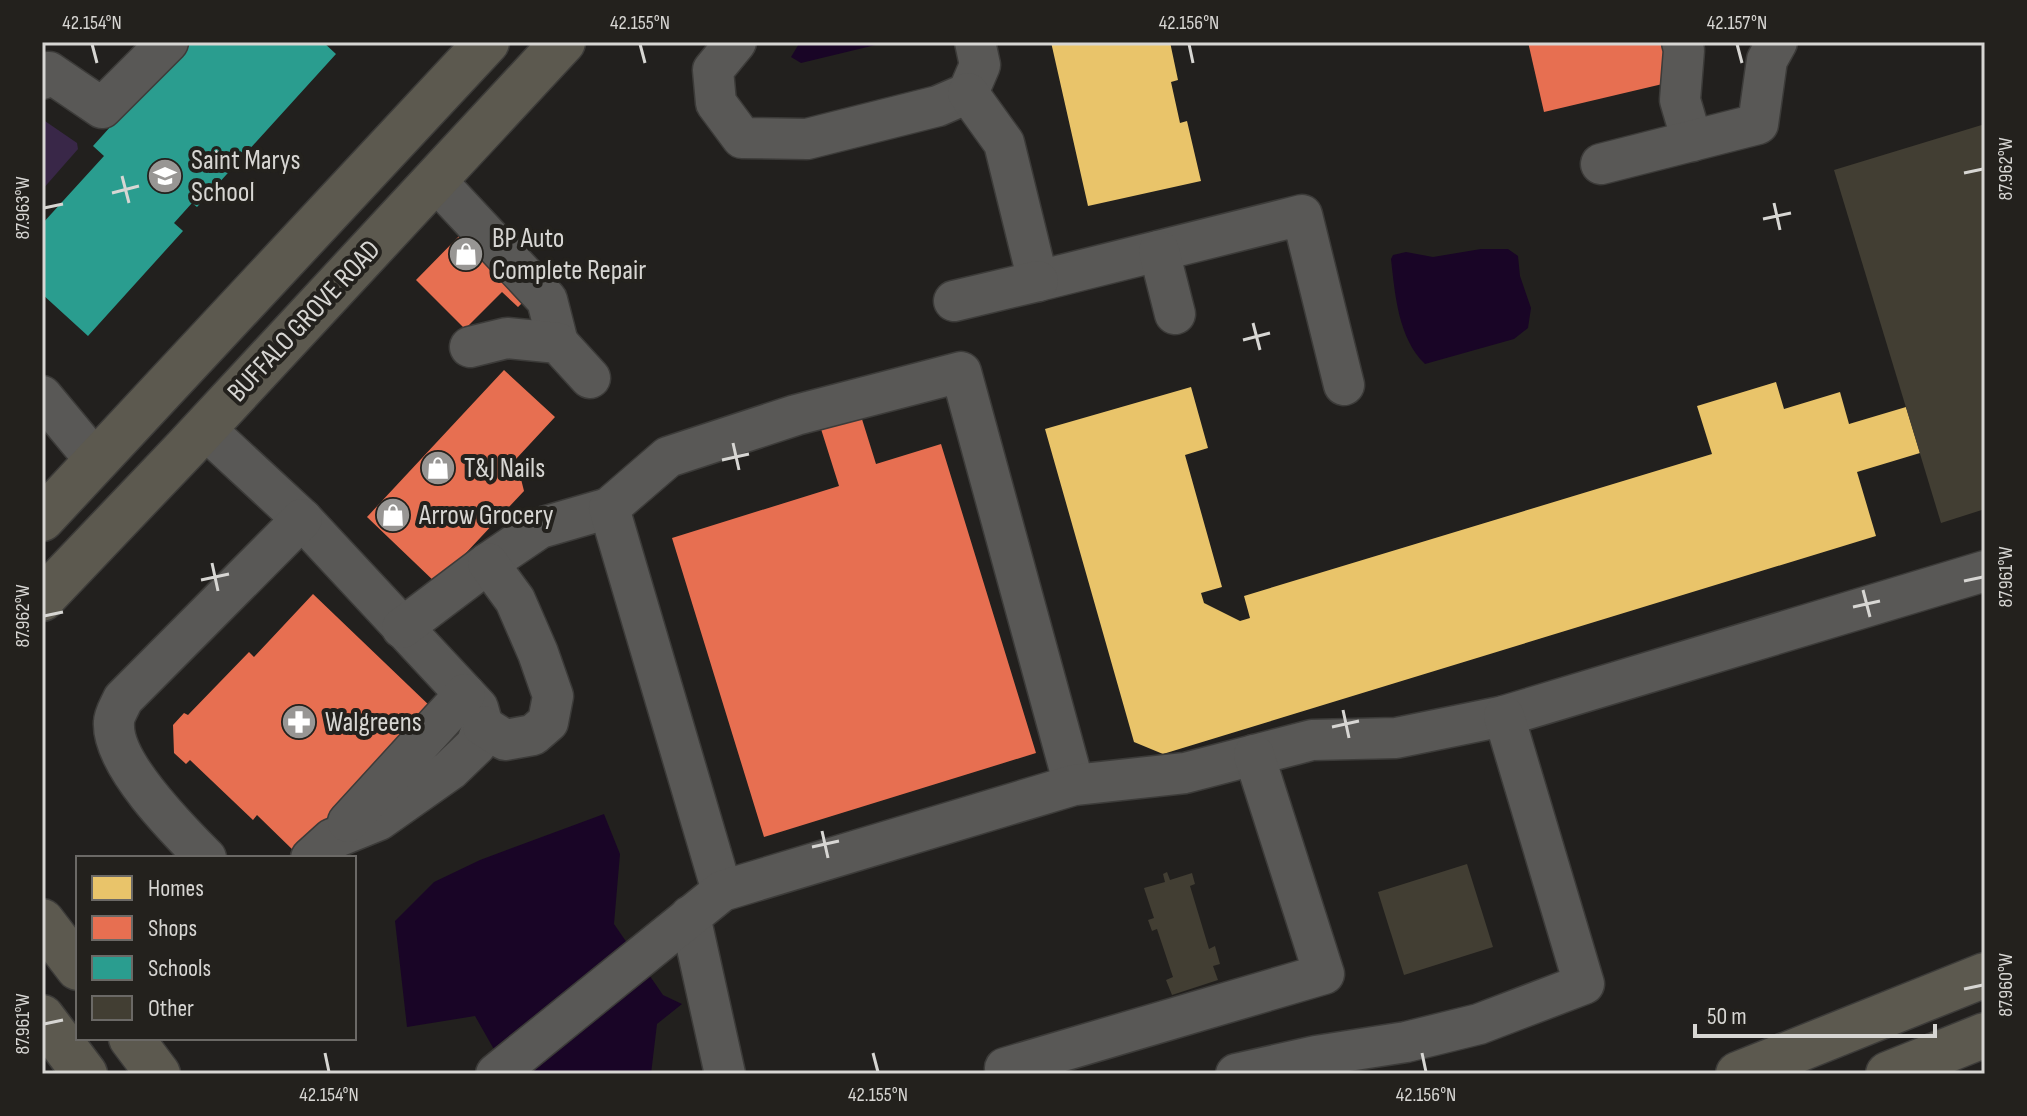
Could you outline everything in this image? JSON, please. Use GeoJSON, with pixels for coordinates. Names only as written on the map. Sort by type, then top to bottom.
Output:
{"type":"FeatureCollection","features":[{"type":"Feature","properties":{"kind":"main road","name":"BUFFALO GROVE ROAD"},"geometry":{"type":"LineString","coordinates":[[42,519],[487,42]]}},
{"type":"Feature","properties":{"kind":"main road","name":"BUFFALO GROVE ROAD"},"geometry":{"type":"LineString","coordinates":[[42,599],[563,42]]}},
{"type":"Feature","properties":{"kind":"main road"},"geometry":{"type":"LineString","coordinates":[[163,389],[204,428]]}},
{"type":"Feature","properties":{"kind":"main road"},"geometry":{"type":"LineString","coordinates":[[42,921],[76,965]]}},
{"type":"Feature","properties":{"kind":"main road"},"geometry":{"type":"LineString","coordinates":[[1738,1074],[1985,975]]}},
{"type":"Feature","properties":{"kind":"main road"},"geometry":{"type":"LineString","coordinates":[[42,1017],[85,1074]]}},
{"type":"Feature","properties":{"kind":"main road"},"geometry":{"type":"LineString","coordinates":[[1888,1074],[1985,1035]]}},
{"type":"Feature","properties":{"kind":"street"},"geometry":{"type":"LineString","coordinates":[[42,79],[49,72],[102,108],[168,42]]}},
{"type":"Feature","properties":{"kind":"street"},"geometry":{"type":"LineString","coordinates":[[736,42],[713,70],[716,103],[742,138],[807,139],[938,106],[968,93],[980,65],[975,42]]}},
{"type":"Feature","properties":{"kind":"street"},"geometry":{"type":"LineString","coordinates":[[1682,42],[1680,100],[1692,141]]}},
{"type":"Feature","properties":{"kind":"street"},"geometry":{"type":"LineString","coordinates":[[1601,164],[1758,124],[1767,60],[1777,42]]}},
{"type":"Feature","properties":{"kind":"street"},"geometry":{"type":"LineString","coordinates":[[968,93],[1004,143],[1038,281]]}},
{"type":"Feature","properties":{"kind":"street"},"geometry":{"type":"LineString","coordinates":[[435,180],[547,300],[558,343],[590,378]]}},
{"type":"Feature","properties":{"kind":"street"},"geometry":{"type":"LineString","coordinates":[[954,301],[1302,215],[1344,385]]}},
{"type":"Feature","properties":{"kind":"street"},"geometry":{"type":"LineString","coordinates":[[1159,251],[1175,314]]}},
{"type":"Feature","properties":{"kind":"street"},"geometry":{"type":"LineString","coordinates":[[470,347],[507,338],[558,343]]}},
{"type":"Feature","properties":{"kind":"street"},"geometry":{"type":"LineString","coordinates":[[402,628],[540,528],[609,508],[668,457],[796,415],[961,372],[1074,785]]}},
{"type":"Feature","properties":{"kind":"street"},"geometry":{"type":"LineString","coordinates":[[42,396],[96,461]]}},
{"type":"Feature","properties":{"kind":"street"},"geometry":{"type":"LineString","coordinates":[[204,428],[302,519],[474,710],[505,740],[533,735],[548,722],[553,696],[515,600],[488,563]]}},
{"type":"Feature","properties":{"kind":"street"},"geometry":{"type":"LineString","coordinates":[[609,508],[722,891]]}},
{"type":"Feature","properties":{"kind":"street"},"geometry":{"type":"LineString","coordinates":[[204,856],[153,803],[116,744],[113,721],[123,699],[302,519]]}},
{"type":"Feature","properties":{"kind":"street"},"geometry":{"type":"LineString","coordinates":[[496,1074],[722,891],[1074,785],[1185,773],[1312,740],[1396,738],[1504,716],[1985,571]]}},
{"type":"Feature","properties":{"kind":"street"},"geometry":{"type":"LineString","coordinates":[[321,849],[379,820],[450,770],[476,745],[474,710]]}},
{"type":"Feature","properties":{"kind":"street"},"geometry":{"type":"LineString","coordinates":[[1260,1071],[1479,1024],[1584,984],[1504,716]]}},
{"type":"Feature","properties":{"kind":"street"},"geometry":{"type":"LineString","coordinates":[[1006,1074],[1005,1068],[1324,974],[1254,755]]}},
{"type":"Feature","properties":{"kind":"street"},"geometry":{"type":"LineString","coordinates":[[678,925],[725,1074]]}},
{"type":"Feature","properties":{"kind":"shaded area"},"geometry":{"type":"Polygon","coordinates":[[[800,42],[888,42],[801,63],[791,57],[800,42]]]}},
{"type":"Feature","properties":{"kind":"shaded area"},"geometry":{"type":"Polygon","coordinates":[[[42,119],[77,143],[78,149],[42,190],[42,119]]]}},
{"type":"Feature","properties":{"kind":"shaded area"},"geometry":{"type":"Polygon","coordinates":[[[1481,249],[1508,249],[1518,256],[1520,276],[1531,308],[1528,328],[1514,339],[1425,364],[1403,329],[1391,259],[1393,255],[1406,252],[1433,257],[1481,249]]]}},
{"type":"Feature","properties":{"kind":"shaded area"},"geometry":{"type":"Polygon","coordinates":[[[604,814],[620,854],[614,924],[663,995],[682,1004],[657,1024],[651,1074],[508,1074],[475,1016],[407,1027],[395,921],[434,882],[480,860],[604,814]]]}},
{"type":"Feature","properties":{"kind":"building: Homes"},"geometry":{"type":"Polygon","coordinates":[[[1051,42],[1170,42],[1178,80],[1171,82],[1180,123],[1187,121],[1201,181],[1088,206],[1051,42]]]}},
{"type":"Feature","properties":{"kind":"building: Homes"},"geometry":{"type":"Polygon","coordinates":[[[1776,382],[1784,409],[1840,392],[1849,424],[1906,407],[1920,453],[1857,472],[1876,536],[1163,754],[1134,742],[1045,429],[1191,387],[1208,448],[1185,455],[1222,587],[1201,593],[1204,603],[1240,621],[1250,618],[1244,596],[1712,454],[1697,406],[1776,382]]]}},
{"type":"Feature","properties":{"kind":"building: Shops"},"geometry":{"type":"Polygon","coordinates":[[[1528,42],[1662,42],[1671,82],[1544,112],[1528,42]]]}},
{"type":"Feature","properties":{"kind":"building: Shops","name":"BP Auto Complete Repair"},"geometry":{"type":"Polygon","coordinates":[[[466,229],[532,293],[518,307],[502,292],[465,329],[416,280],[466,229]]]}},
{"type":"Feature","properties":{"kind":"building: Shops"},"geometry":{"type":"Polygon","coordinates":[[[504,370],[555,417],[516,459],[524,491],[437,584],[367,517],[504,370]]]}},
{"type":"Feature","properties":{"kind":"building: Shops"},"geometry":{"type":"Polygon","coordinates":[[[861,416],[876,464],[941,444],[1036,753],[764,837],[672,538],[839,486],[821,429],[861,416]]]}},
{"type":"Feature","properties":{"kind":"building: Shops","name":"Walgreens"},"geometry":{"type":"Polygon","coordinates":[[[313,594],[432,708],[443,741],[296,853],[257,815],[253,820],[190,760],[186,764],[174,753],[173,725],[184,713],[188,715],[249,652],[254,657],[313,594]]]}},
{"type":"Feature","properties":{"kind":"building: Schools"},"geometry":{"type":"Polygon","coordinates":[[[187,42],[323,42],[336,54],[197,207],[192,203],[174,223],[183,231],[88,336],[42,294],[42,224],[104,156],[93,146],[187,42]]]}},
{"type":"Feature","properties":{"kind":"building: Other"},"geometry":{"type":"Polygon","coordinates":[[[1985,124],[1985,509],[1941,523],[1834,170],[1985,124]]]}},
{"type":"Feature","properties":{"kind":"building: Other"},"geometry":{"type":"Polygon","coordinates":[[[1467,864],[1493,947],[1404,975],[1378,892],[1467,864]]]}},
{"type":"Feature","properties":{"kind":"building: Other"},"geometry":{"type":"Polygon","coordinates":[[[1167,872],[1170,880],[1192,873],[1195,884],[1190,886],[1209,949],[1215,946],[1220,964],[1213,966],[1218,980],[1172,995],[1166,980],[1173,977],[1157,929],[1152,931],[1148,920],[1154,918],[1144,888],[1165,882],[1163,874],[1167,872]]]}},
{"type":"Feature","properties":{"kind":"place","name":"Saint Marys School"},"geometry":{"type":"Point","coordinates":[165,176]}},
{"type":"Feature","properties":{"kind":"place","name":"BP Auto Complete Repair"},"geometry":{"type":"Point","coordinates":[466,254]}},
{"type":"Feature","properties":{"kind":"place","name":"T&J Nails"},"geometry":{"type":"Point","coordinates":[438,468]}},
{"type":"Feature","properties":{"kind":"place","name":"Arrow Grocery"},"geometry":{"type":"Point","coordinates":[393,515]}},
{"type":"Feature","properties":{"kind":"place","name":"Walgreens"},"geometry":{"type":"Point","coordinates":[299,722]}}]}
